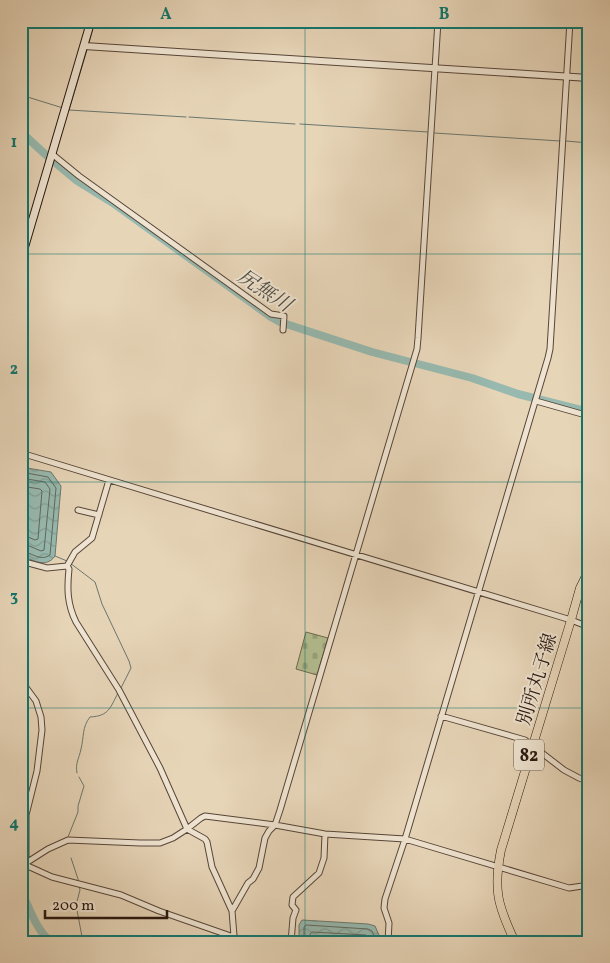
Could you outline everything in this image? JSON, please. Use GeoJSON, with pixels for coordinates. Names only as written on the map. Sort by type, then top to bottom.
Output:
{"type":"FeatureCollection","features":[{"type":"Feature","properties":{"kind":"main road"},"geometry":{"type":"LineString","coordinates":[[21,259],[91,21]]}},
{"type":"Feature","properties":{"kind":"main road","name":"別所丸子線"},"geometry":{"type":"LineString","coordinates":[[515,942],[498,900],[497,880],[501,850],[580,588],[589,570]]}},
{"type":"Feature","properties":{"kind":"street"},"geometry":{"type":"LineString","coordinates":[[232,911],[248,883],[253,880],[258,868],[265,838],[275,825],[412,368],[418,338],[438,21]]}},
{"type":"Feature","properties":{"kind":"street"},"geometry":{"type":"LineString","coordinates":[[388,942],[389,923],[384,904],[550,349],[570,21]]}},
{"type":"Feature","properties":{"kind":"street"},"geometry":{"type":"LineString","coordinates":[[84,46],[589,78]]}},
{"type":"Feature","properties":{"kind":"street"},"geometry":{"type":"LineString","coordinates":[[52,155],[271,314],[284,316],[283,326]]}},
{"type":"Feature","properties":{"kind":"street"},"geometry":{"type":"LineString","coordinates":[[536,401],[589,416]]}},
{"type":"Feature","properties":{"kind":"street"},"geometry":{"type":"LineString","coordinates":[[21,453],[589,627]]}},
{"type":"Feature","properties":{"kind":"street"},"geometry":{"type":"LineString","coordinates":[[109,480],[92,538],[75,552],[67,566],[69,569],[67,595],[71,612],[119,690],[160,768],[187,829],[207,842],[212,867],[232,911],[232,939]]}},
{"type":"Feature","properties":{"kind":"street"},"geometry":{"type":"LineString","coordinates":[[78,510],[98,515]]}},
{"type":"Feature","properties":{"kind":"street"},"geometry":{"type":"LineString","coordinates":[[21,561],[47,568],[67,566]]}},
{"type":"Feature","properties":{"kind":"street"},"geometry":{"type":"LineString","coordinates":[[21,666],[24,630]]}},
{"type":"Feature","properties":{"kind":"street"},"geometry":{"type":"LineString","coordinates":[[21,679],[36,701],[41,717],[42,730],[37,772],[26,815],[24,864]]}},
{"type":"Feature","properties":{"kind":"street"},"geometry":{"type":"LineString","coordinates":[[441,716],[525,740],[564,770],[589,781]]}},
{"type":"Feature","properties":{"kind":"street"},"geometry":{"type":"LineString","coordinates":[[24,864],[48,849],[68,840],[160,843],[173,838],[205,816],[326,834],[405,839],[569,888],[589,885]]}},
{"type":"Feature","properties":{"kind":"street"},"geometry":{"type":"LineString","coordinates":[[291,942],[293,918],[296,910],[292,905],[293,897],[319,873],[324,858],[326,834]]}},
{"type":"Feature","properties":{"kind":"street"},"geometry":{"type":"LineString","coordinates":[[24,864],[45,874],[121,895],[232,939],[248,942]]}},
{"type":"Feature","properties":{"kind":"green space"},"geometry":{"type":"Polygon","coordinates":[[[306,632],[328,638],[317,675],[296,669],[306,632]]]}},
{"type":"Feature","properties":{"kind":"water"},"geometry":{"type":"Polygon","coordinates":[[[21,467],[51,472],[61,486],[55,556],[47,562],[39,562],[21,555],[21,467]]]}},
{"type":"Feature","properties":{"kind":"water"},"geometry":{"type":"Polygon","coordinates":[[[302,920],[368,924],[375,926],[380,942],[299,942],[299,925],[302,920]]]}},
{"type":"Feature","properties":{"kind":"waterway"},"geometry":{"type":"LineString","coordinates":[[89,43],[95,21]]}},
{"type":"Feature","properties":{"kind":"waterway"},"geometry":{"type":"LineString","coordinates":[[87,50],[69,110],[186,117]]}},
{"type":"Feature","properties":{"kind":"waterway"},"geometry":{"type":"LineString","coordinates":[[21,95],[63,108]]}},
{"type":"Feature","properties":{"kind":"waterway"},"geometry":{"type":"LineString","coordinates":[[189,117],[295,124]]}},
{"type":"Feature","properties":{"kind":"waterway"},"geometry":{"type":"LineString","coordinates":[[300,124],[428,132]]}},
{"type":"Feature","properties":{"kind":"waterway","name":"尻無川"},"geometry":{"type":"LineString","coordinates":[[21,132],[76,180],[113,203],[280,322],[372,352],[472,378],[518,394],[589,412]]}},
{"type":"Feature","properties":{"kind":"waterway"},"geometry":{"type":"LineString","coordinates":[[434,133],[560,141]]}},
{"type":"Feature","properties":{"kind":"waterway"},"geometry":{"type":"LineString","coordinates":[[566,141],[589,143]]}},
{"type":"Feature","properties":{"kind":"waterway"},"geometry":{"type":"LineString","coordinates":[[55,556],[67,561]]}},
{"type":"Feature","properties":{"kind":"waterway"},"geometry":{"type":"LineString","coordinates":[[70,563],[95,582],[102,604],[129,661],[131,668],[120,690]]}},
{"type":"Feature","properties":{"kind":"waterway"},"geometry":{"type":"LineString","coordinates":[[77,773],[77,764],[87,721],[90,717],[105,713],[118,693]]}},
{"type":"Feature","properties":{"kind":"waterway"},"geometry":{"type":"LineString","coordinates":[[68,837],[78,812],[84,786],[79,777]]}},
{"type":"Feature","properties":{"kind":"waterway"},"geometry":{"type":"LineString","coordinates":[[71,858],[79,882]]}},
{"type":"Feature","properties":{"kind":"waterway"},"geometry":{"type":"LineString","coordinates":[[79,886],[80,890],[76,905],[83,942]]}},
{"type":"Feature","properties":{"kind":"waterway"},"geometry":{"type":"LineString","coordinates":[[21,891],[41,932],[51,942]]}}]}
